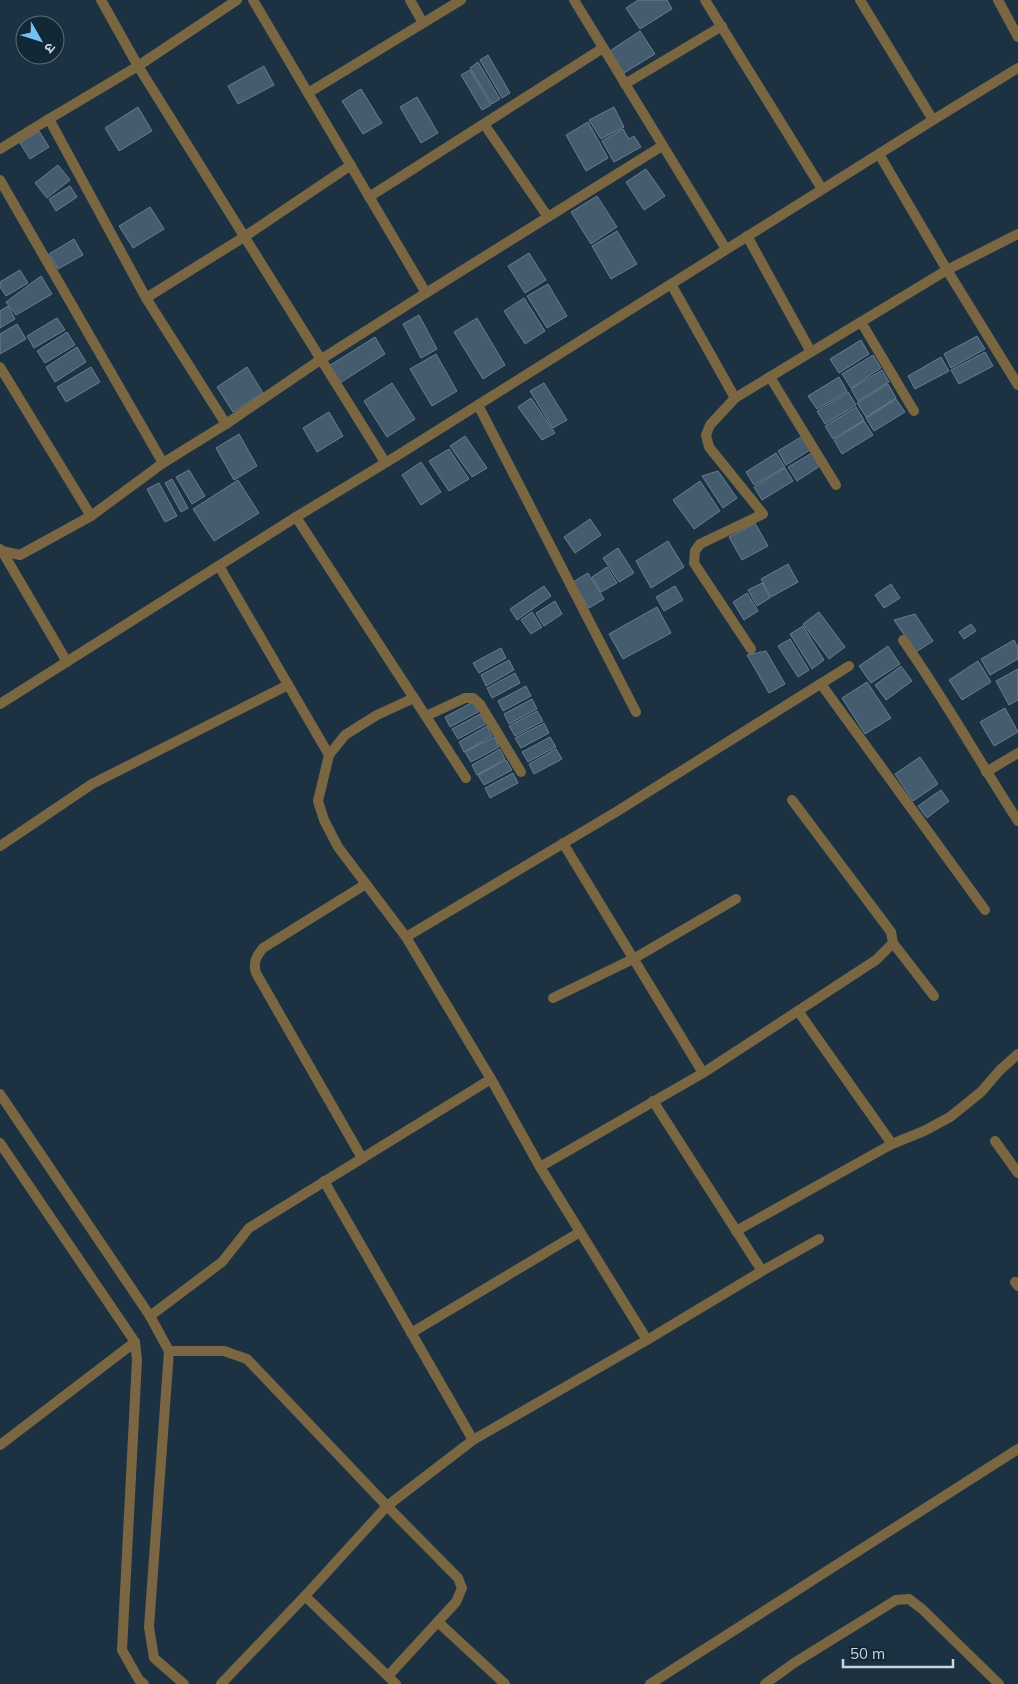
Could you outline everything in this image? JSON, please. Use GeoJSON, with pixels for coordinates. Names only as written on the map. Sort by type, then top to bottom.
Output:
{"type":"FeatureCollection","features":[{"type":"Feature","properties":{"kind":"street"},"geometry":{"type":"LineString","coordinates":[[101,0],[138,66],[385,462]]}},
{"type":"Feature","properties":{"kind":"street"},"geometry":{"type":"LineString","coordinates":[[0,149],[138,66],[237,0]]}},
{"type":"Feature","properties":{"kind":"street"},"geometry":{"type":"LineString","coordinates":[[253,0],[426,293]]}},
{"type":"Feature","properties":{"kind":"street"},"geometry":{"type":"LineString","coordinates":[[410,0],[423,23]]}},
{"type":"Feature","properties":{"kind":"street"},"geometry":{"type":"LineString","coordinates":[[308,93],[461,0]]}},
{"type":"Feature","properties":{"kind":"street"},"geometry":{"type":"LineString","coordinates":[[574,0],[726,249]]}},
{"type":"Feature","properties":{"kind":"street"},"geometry":{"type":"LineString","coordinates":[[705,0],[822,189]]}},
{"type":"Feature","properties":{"kind":"street"},"geometry":{"type":"LineString","coordinates":[[860,0],[932,120]]}},
{"type":"Feature","properties":{"kind":"street"},"geometry":{"type":"LineString","coordinates":[[998,0],[1018,37]]}},
{"type":"Feature","properties":{"kind":"street"},"geometry":{"type":"LineString","coordinates":[[625,84],[722,26]]}},
{"type":"Feature","properties":{"kind":"street"},"geometry":{"type":"LineString","coordinates":[[370,197],[603,48]]}},
{"type":"Feature","properties":{"kind":"street"},"geometry":{"type":"LineString","coordinates":[[0,704],[296,516],[478,405],[1018,68]]}},
{"type":"Feature","properties":{"kind":"street"},"geometry":{"type":"LineString","coordinates":[[49,119],[146,298],[226,424]]}},
{"type":"Feature","properties":{"kind":"street"},"geometry":{"type":"LineString","coordinates":[[484,124],[548,217]]}},
{"type":"Feature","properties":{"kind":"street"},"geometry":{"type":"LineString","coordinates":[[1,550],[20,555],[91,516],[163,463],[226,424],[320,360],[662,146]]}},
{"type":"Feature","properties":{"kind":"street"},"geometry":{"type":"LineString","coordinates":[[879,154],[947,270],[1018,385]]}},
{"type":"Feature","properties":{"kind":"street"},"geometry":{"type":"LineString","coordinates":[[146,298],[244,237],[350,165]]}},
{"type":"Feature","properties":{"kind":"street"},"geometry":{"type":"LineString","coordinates":[[0,180],[163,463]]}},
{"type":"Feature","properties":{"kind":"street"},"geometry":{"type":"LineString","coordinates":[[751,650],[694,563],[695,551],[700,544],[763,514],[708,447],[706,435],[710,425],[735,398],[947,270],[1018,234]]}},
{"type":"Feature","properties":{"kind":"street"},"geometry":{"type":"LineString","coordinates":[[747,236],[811,352]]}},
{"type":"Feature","properties":{"kind":"street"},"geometry":{"type":"LineString","coordinates":[[671,284],[735,398]]}},
{"type":"Feature","properties":{"kind":"street"},"geometry":{"type":"LineString","coordinates":[[861,322],[914,411]]}},
{"type":"Feature","properties":{"kind":"street"},"geometry":{"type":"LineString","coordinates":[[0,367],[91,516]]}},
{"type":"Feature","properties":{"kind":"street"},"geometry":{"type":"LineString","coordinates":[[770,377],[836,485]]}},
{"type":"Feature","properties":{"kind":"street"},"geometry":{"type":"LineString","coordinates":[[478,405],[636,712]]}},
{"type":"Feature","properties":{"kind":"street"},"geometry":{"type":"LineString","coordinates":[[296,516],[466,778]]}},
{"type":"Feature","properties":{"kind":"street"},"geometry":{"type":"LineString","coordinates":[[1,550],[67,662]]}},
{"type":"Feature","properties":{"kind":"street"},"geometry":{"type":"LineString","coordinates":[[219,566],[329,755]]}},
{"type":"Feature","properties":{"kind":"street"},"geometry":{"type":"LineString","coordinates":[[903,640],[934,684],[986,772],[1018,821]]}},
{"type":"Feature","properties":{"kind":"street"},"geometry":{"type":"LineString","coordinates":[[406,937],[564,843],[849,666]]}},
{"type":"Feature","properties":{"kind":"street"},"geometry":{"type":"LineString","coordinates":[[821,684],[985,910]]}},
{"type":"Feature","properties":{"kind":"street"},"geometry":{"type":"LineString","coordinates":[[0,846],[92,784],[288,685]]}},
{"type":"Feature","properties":{"kind":"street"},"geometry":{"type":"LineString","coordinates":[[414,698],[377,714],[345,735],[329,755],[318,801],[324,820],[338,847],[406,937],[491,1079],[540,1167],[647,1340]]}},
{"type":"Feature","properties":{"kind":"street"},"geometry":{"type":"LineString","coordinates":[[426,716],[465,698],[473,698],[480,704],[521,772]]}},
{"type":"Feature","properties":{"kind":"street"},"geometry":{"type":"LineString","coordinates":[[986,772],[1018,753]]}},
{"type":"Feature","properties":{"kind":"street"},"geometry":{"type":"LineString","coordinates":[[792,800],[891,932],[893,943],[934,996]]}},
{"type":"Feature","properties":{"kind":"street"},"geometry":{"type":"LineString","coordinates":[[564,843],[703,1073]]}},
{"type":"Feature","properties":{"kind":"street"},"geometry":{"type":"LineString","coordinates":[[362,1158],[256,973],[254,964],[263,948],[366,884]]}},
{"type":"Feature","properties":{"kind":"street"},"geometry":{"type":"LineString","coordinates":[[553,998],[633,959],[736,899]]}},
{"type":"Feature","properties":{"kind":"street"},"geometry":{"type":"LineString","coordinates":[[540,1167],[703,1073],[876,960],[893,943]]}},
{"type":"Feature","properties":{"kind":"street"},"geometry":{"type":"LineString","coordinates":[[798,1011],[892,1144]]}},
{"type":"Feature","properties":{"kind":"street"},"geometry":{"type":"LineString","coordinates":[[736,1231],[892,1144],[924,1131],[950,1117],[981,1092],[1000,1070],[1018,1054]]}},
{"type":"Feature","properties":{"kind":"street"},"geometry":{"type":"LineString","coordinates":[[150,1316],[211,1272],[222,1262],[242,1234],[249,1228],[491,1079]]}},
{"type":"Feature","properties":{"kind":"street"},"geometry":{"type":"LineString","coordinates":[[0,1094],[150,1316],[169,1351],[149,1627],[154,1658],[184,1684]]}},
{"type":"Feature","properties":{"kind":"street"},"geometry":{"type":"LineString","coordinates":[[653,1101],[762,1271]]}},
{"type":"Feature","properties":{"kind":"street"},"geometry":{"type":"LineString","coordinates":[[996,1141],[1018,1173]]}},
{"type":"Feature","properties":{"kind":"street"},"geometry":{"type":"LineString","coordinates":[[0,1143],[135,1342],[137,1360],[122,1650],[139,1680],[144,1684]]}},
{"type":"Feature","properties":{"kind":"street"},"geometry":{"type":"LineString","coordinates":[[324,1181],[473,1440]]}},
{"type":"Feature","properties":{"kind":"street"},"geometry":{"type":"LineString","coordinates":[[411,1333],[580,1232]]}},
{"type":"Feature","properties":{"kind":"street"},"geometry":{"type":"LineString","coordinates":[[221,1684],[306,1596],[387,1506],[473,1440],[819,1239]]}},
{"type":"Feature","properties":{"kind":"street"},"geometry":{"type":"LineString","coordinates":[[0,1445],[135,1342]]}},
{"type":"Feature","properties":{"kind":"street"},"geometry":{"type":"LineString","coordinates":[[169,1351],[224,1350],[247,1359],[458,1578],[462,1588],[456,1602],[388,1676]]}},
{"type":"Feature","properties":{"kind":"street"},"geometry":{"type":"LineString","coordinates":[[650,1684],[1018,1449]]}},
{"type":"Feature","properties":{"kind":"street"},"geometry":{"type":"LineString","coordinates":[[306,1596],[396,1684]]}},
{"type":"Feature","properties":{"kind":"street"},"geometry":{"type":"LineString","coordinates":[[765,1684],[794,1663],[896,1600],[910,1599],[999,1684]]}},
{"type":"Feature","properties":{"kind":"street"},"geometry":{"type":"LineString","coordinates":[[438,1622],[505,1684]]}},
{"type":"Feature","properties":{"kind":"building"},"geometry":{"type":"Polygon","coordinates":[[[638,0],[667,0],[672,9],[640,29],[626,8],[638,0]]]}},
{"type":"Feature","properties":{"kind":"building"},"geometry":{"type":"Polygon","coordinates":[[[640,31],[655,54],[624,73],[610,51],[640,31]]]}},
{"type":"Feature","properties":{"kind":"building"},"geometry":{"type":"Polygon","coordinates":[[[488,55],[510,93],[502,98],[480,60],[488,55]]]}},
{"type":"Feature","properties":{"kind":"building"},"geometry":{"type":"Polygon","coordinates":[[[478,62],[500,99],[492,104],[470,68],[478,62]]]}},
{"type":"Feature","properties":{"kind":"building"},"geometry":{"type":"Polygon","coordinates":[[[264,66],[274,85],[238,104],[228,86],[264,66]]]}},
{"type":"Feature","properties":{"kind":"building"},"geometry":{"type":"Polygon","coordinates":[[[470,70],[491,105],[482,110],[461,75],[470,70]]]}},
{"type":"Feature","properties":{"kind":"building"},"geometry":{"type":"Polygon","coordinates":[[[361,89],[382,123],[363,134],[342,101],[361,89]]]}},
{"type":"Feature","properties":{"kind":"building"},"geometry":{"type":"Polygon","coordinates":[[[417,97],[438,133],[421,143],[400,107],[417,97]]]}},
{"type":"Feature","properties":{"kind":"building"},"geometry":{"type":"Polygon","coordinates":[[[138,107],[152,131],[119,151],[105,128],[138,107]]]}},
{"type":"Feature","properties":{"kind":"building"},"geometry":{"type":"Polygon","coordinates":[[[614,107],[624,127],[601,139],[589,120],[614,107]]]}},
{"type":"Feature","properties":{"kind":"building"},"geometry":{"type":"Polygon","coordinates":[[[588,122],[608,158],[586,171],[566,135],[588,122]]]}},
{"type":"Feature","properties":{"kind":"building"},"geometry":{"type":"Polygon","coordinates":[[[623,129],[629,139],[634,136],[641,147],[614,162],[602,141],[623,129]]]}},
{"type":"Feature","properties":{"kind":"building"},"geometry":{"type":"Polygon","coordinates":[[[39,131],[49,147],[30,159],[20,143],[39,131]]]}},
{"type":"Feature","properties":{"kind":"building"},"geometry":{"type":"Polygon","coordinates":[[[58,165],[70,180],[47,198],[35,183],[58,165]]]}},
{"type":"Feature","properties":{"kind":"building"},"geometry":{"type":"Polygon","coordinates":[[[646,169],[665,196],[644,210],[626,182],[646,169]]]}},
{"type":"Feature","properties":{"kind":"building"},"geometry":{"type":"Polygon","coordinates":[[[70,186],[77,197],[56,211],[49,199],[70,186]]]}},
{"type":"Feature","properties":{"kind":"building"},"geometry":{"type":"Polygon","coordinates":[[[597,196],[617,227],[591,244],[571,212],[597,196]]]}},
{"type":"Feature","properties":{"kind":"building"},"geometry":{"type":"Polygon","coordinates":[[[150,207],[164,229],[133,248],[119,226],[150,207]]]}},
{"type":"Feature","properties":{"kind":"building"},"geometry":{"type":"Polygon","coordinates":[[[617,231],[637,264],[611,279],[592,246],[617,231]]]}},
{"type":"Feature","properties":{"kind":"building"},"geometry":{"type":"Polygon","coordinates":[[[74,239],[83,255],[58,269],[49,254],[74,239]]]}},
{"type":"Feature","properties":{"kind":"building"},"geometry":{"type":"Polygon","coordinates":[[[529,253],[546,280],[525,293],[508,266],[529,253]]]}},
{"type":"Feature","properties":{"kind":"building"},"geometry":{"type":"Polygon","coordinates":[[[20,270],[28,283],[6,296],[0,287],[0,282],[20,270]]]}},
{"type":"Feature","properties":{"kind":"building"},"geometry":{"type":"Polygon","coordinates":[[[41,276],[52,294],[16,315],[6,302],[41,276]]]}},
{"type":"Feature","properties":{"kind":"building"},"geometry":{"type":"Polygon","coordinates":[[[548,284],[567,316],[547,328],[527,296],[548,284]]]}},
{"type":"Feature","properties":{"kind":"building"},"geometry":{"type":"Polygon","coordinates":[[[524,298],[545,331],[525,344],[504,311],[524,298]]]}},
{"type":"Feature","properties":{"kind":"building"},"geometry":{"type":"Polygon","coordinates":[[[8,306],[15,319],[0,328],[0,311],[8,306]]]}},
{"type":"Feature","properties":{"kind":"building"},"geometry":{"type":"Polygon","coordinates":[[[419,315],[437,349],[421,358],[403,324],[419,315]]]}},
{"type":"Feature","properties":{"kind":"building"},"geometry":{"type":"Polygon","coordinates":[[[57,318],[65,330],[34,348],[27,336],[57,318]]]}},
{"type":"Feature","properties":{"kind":"building"},"geometry":{"type":"Polygon","coordinates":[[[477,318],[505,365],[483,379],[454,332],[477,318]]]}},
{"type":"Feature","properties":{"kind":"building"},"geometry":{"type":"Polygon","coordinates":[[[17,324],[26,339],[0,354],[0,334],[17,324]]]}},
{"type":"Feature","properties":{"kind":"building"},"geometry":{"type":"Polygon","coordinates":[[[67,332],[75,345],[45,363],[37,351],[67,332]]]}},
{"type":"Feature","properties":{"kind":"building"},"geometry":{"type":"Polygon","coordinates":[[[977,336],[985,349],[951,368],[944,354],[977,336]]]}},
{"type":"Feature","properties":{"kind":"building"},"geometry":{"type":"Polygon","coordinates":[[[375,337],[385,354],[340,383],[329,366],[375,337]]]}},
{"type":"Feature","properties":{"kind":"building"},"geometry":{"type":"Polygon","coordinates":[[[861,340],[869,354],[839,373],[830,359],[861,340]]]}},
{"type":"Feature","properties":{"kind":"building"},"geometry":{"type":"Polygon","coordinates":[[[77,347],[86,362],[55,382],[46,367],[77,347]]]}},
{"type":"Feature","properties":{"kind":"building"},"geometry":{"type":"Polygon","coordinates":[[[985,352],[993,366],[959,384],[951,370],[985,352]]]}},
{"type":"Feature","properties":{"kind":"building"},"geometry":{"type":"Polygon","coordinates":[[[436,354],[457,391],[432,406],[410,369],[436,354]]]}},
{"type":"Feature","properties":{"kind":"building"},"geometry":{"type":"Polygon","coordinates":[[[873,355],[881,368],[851,388],[842,374],[873,355]]]}},
{"type":"Feature","properties":{"kind":"building"},"geometry":{"type":"Polygon","coordinates":[[[941,357],[949,371],[915,389],[908,376],[941,357]]]}},
{"type":"Feature","properties":{"kind":"building"},"geometry":{"type":"Polygon","coordinates":[[[91,367],[100,382],[66,402],[57,387],[91,367]]]}},
{"type":"Feature","properties":{"kind":"building"},"geometry":{"type":"Polygon","coordinates":[[[247,367],[263,393],[233,412],[217,387],[247,367]]]}},
{"type":"Feature","properties":{"kind":"building"},"geometry":{"type":"Polygon","coordinates":[[[882,370],[889,382],[858,401],[851,389],[882,370]]]}},
{"type":"Feature","properties":{"kind":"building"},"geometry":{"type":"Polygon","coordinates":[[[839,377],[847,391],[817,409],[808,396],[839,377]]]}},
{"type":"Feature","properties":{"kind":"building"},"geometry":{"type":"Polygon","coordinates":[[[392,383],[415,419],[387,437],[364,401],[392,383]]]}},
{"type":"Feature","properties":{"kind":"building"},"geometry":{"type":"Polygon","coordinates":[[[544,383],[567,420],[553,428],[530,391],[544,383]]]}},
{"type":"Feature","properties":{"kind":"building"},"geometry":{"type":"Polygon","coordinates":[[[888,384],[896,398],[866,417],[857,403],[888,384]]]}},
{"type":"Feature","properties":{"kind":"building"},"geometry":{"type":"Polygon","coordinates":[[[848,392],[856,405],[825,424],[817,411],[848,392]]]}},
{"type":"Feature","properties":{"kind":"building"},"geometry":{"type":"Polygon","coordinates":[[[531,398],[555,433],[542,440],[518,407],[531,398]]]}},
{"type":"Feature","properties":{"kind":"building"},"geometry":{"type":"Polygon","coordinates":[[[896,399],[905,412],[874,431],[866,418],[896,399]]]}},
{"type":"Feature","properties":{"kind":"building"},"geometry":{"type":"Polygon","coordinates":[[[856,407],[864,420],[833,439],[825,426],[856,407]]]}},
{"type":"Feature","properties":{"kind":"building"},"geometry":{"type":"Polygon","coordinates":[[[329,412],[343,436],[317,452],[303,428],[329,412]]]}},
{"type":"Feature","properties":{"kind":"building"},"geometry":{"type":"Polygon","coordinates":[[[864,421],[873,435],[842,454],[834,440],[864,421]]]}},
{"type":"Feature","properties":{"kind":"building"},"geometry":{"type":"Polygon","coordinates":[[[239,434],[257,466],[234,480],[216,448],[239,434]]]}},
{"type":"Feature","properties":{"kind":"building"},"geometry":{"type":"Polygon","coordinates":[[[465,436],[487,468],[472,477],[450,446],[465,436]]]}},
{"type":"Feature","properties":{"kind":"building"},"geometry":{"type":"Polygon","coordinates":[[[801,437],[810,450],[786,465],[778,451],[801,437]]]}},
{"type":"Feature","properties":{"kind":"building"},"geometry":{"type":"Polygon","coordinates":[[[449,449],[469,479],[449,491],[429,461],[449,449]]]}},
{"type":"Feature","properties":{"kind":"building"},"geometry":{"type":"Polygon","coordinates":[[[776,453],[785,467],[754,485],[746,472],[776,453]]]}},
{"type":"Feature","properties":{"kind":"building"},"geometry":{"type":"Polygon","coordinates":[[[812,453],[820,466],[797,481],[788,467],[812,453]]]}},
{"type":"Feature","properties":{"kind":"building"},"geometry":{"type":"Polygon","coordinates":[[[421,462],[441,492],[421,505],[402,475],[421,462]]]}},
{"type":"Feature","properties":{"kind":"building"},"geometry":{"type":"Polygon","coordinates":[[[785,468],[793,481],[762,500],[754,487],[785,468]]]}},
{"type":"Feature","properties":{"kind":"building"},"geometry":{"type":"Polygon","coordinates":[[[189,470],[205,496],[192,504],[176,477],[189,470]]]}},
{"type":"Feature","properties":{"kind":"building"},"geometry":{"type":"Polygon","coordinates":[[[718,471],[737,498],[723,508],[702,476],[718,471]]]}},
{"type":"Feature","properties":{"kind":"building"},"geometry":{"type":"Polygon","coordinates":[[[172,479],[188,508],[181,512],[165,483],[172,479]]]}},
{"type":"Feature","properties":{"kind":"building"},"geometry":{"type":"Polygon","coordinates":[[[238,480],[259,513],[214,541],[193,509],[238,480]]]}},
{"type":"Feature","properties":{"kind":"building"},"geometry":{"type":"Polygon","coordinates":[[[700,481],[720,511],[694,529],[673,500],[700,481]]]}},
{"type":"Feature","properties":{"kind":"building"},"geometry":{"type":"Polygon","coordinates":[[[159,483],[177,516],[165,522],[147,489],[159,483]]]}},
{"type":"Feature","properties":{"kind":"building"},"geometry":{"type":"Polygon","coordinates":[[[590,519],[601,535],[575,553],[564,537],[590,519]]]}},
{"type":"Feature","properties":{"kind":"building"},"geometry":{"type":"Polygon","coordinates":[[[755,523],[768,546],[742,560],[729,537],[755,523]]]}},
{"type":"Feature","properties":{"kind":"building"},"geometry":{"type":"Polygon","coordinates":[[[668,541],[684,567],[651,588],[636,561],[668,541]]]}},
{"type":"Feature","properties":{"kind":"building"},"geometry":{"type":"Polygon","coordinates":[[[618,548],[634,573],[619,582],[603,558],[618,548]]]}},
{"type":"Feature","properties":{"kind":"building"},"geometry":{"type":"Polygon","coordinates":[[[788,564],[798,582],[771,597],[761,579],[788,564]]]}},
{"type":"Feature","properties":{"kind":"building"},"geometry":{"type":"Polygon","coordinates":[[[607,567],[617,583],[601,592],[592,577],[607,567]]]}},
{"type":"Feature","properties":{"kind":"building"},"geometry":{"type":"Polygon","coordinates":[[[588,573],[604,599],[589,608],[573,582],[588,573]]]}},
{"type":"Feature","properties":{"kind":"building"},"geometry":{"type":"Polygon","coordinates":[[[762,583],[770,598],[757,606],[748,590],[762,583]]]}},
{"type":"Feature","properties":{"kind":"building"},"geometry":{"type":"Polygon","coordinates":[[[891,584],[900,598],[884,608],[875,595],[891,584]]]}},
{"type":"Feature","properties":{"kind":"building"},"geometry":{"type":"Polygon","coordinates":[[[544,586],[551,596],[517,620],[510,609],[544,586]]]}},
{"type":"Feature","properties":{"kind":"building"},"geometry":{"type":"Polygon","coordinates":[[[675,586],[683,600],[664,611],[656,597],[675,586]]]}},
{"type":"Feature","properties":{"kind":"building"},"geometry":{"type":"Polygon","coordinates":[[[747,593],[758,611],[744,620],[733,602],[747,593]]]}},
{"type":"Feature","properties":{"kind":"building"},"geometry":{"type":"Polygon","coordinates":[[[555,601],[562,614],[544,626],[536,613],[555,601]]]}},
{"type":"Feature","properties":{"kind":"building"},"geometry":{"type":"Polygon","coordinates":[[[657,607],[671,633],[623,659],[609,634],[657,607]]]}},
{"type":"Feature","properties":{"kind":"building"},"geometry":{"type":"Polygon","coordinates":[[[532,612],[542,627],[531,634],[521,620],[532,612]]]}},
{"type":"Feature","properties":{"kind":"building"},"geometry":{"type":"Polygon","coordinates":[[[819,612],[845,647],[829,659],[803,624],[819,612]]]}},
{"type":"Feature","properties":{"kind":"building"},"geometry":{"type":"Polygon","coordinates":[[[915,614],[933,641],[916,652],[894,620],[915,614]]]}},
{"type":"Feature","properties":{"kind":"building"},"geometry":{"type":"Polygon","coordinates":[[[971,624],[976,631],[964,639],[959,632],[971,624]]]}},
{"type":"Feature","properties":{"kind":"building"},"geometry":{"type":"Polygon","coordinates":[[[803,626],[824,660],[812,669],[790,634],[803,626]]]}},
{"type":"Feature","properties":{"kind":"building"},"geometry":{"type":"Polygon","coordinates":[[[790,639],[809,670],[798,677],[778,646],[790,639]]]}},
{"type":"Feature","properties":{"kind":"building"},"geometry":{"type":"Polygon","coordinates":[[[1014,640],[1018,648],[1018,659],[990,675],[981,659],[1014,640]]]}},
{"type":"Feature","properties":{"kind":"building"},"geometry":{"type":"Polygon","coordinates":[[[888,646],[900,664],[871,683],[859,666],[888,646]]]}},
{"type":"Feature","properties":{"kind":"building"},"geometry":{"type":"Polygon","coordinates":[[[501,648],[506,658],[479,673],[473,663],[501,648]]]}},
{"type":"Feature","properties":{"kind":"building"},"geometry":{"type":"Polygon","coordinates":[[[766,651],[785,684],[769,693],[747,655],[766,651]]]}},
{"type":"Feature","properties":{"kind":"building"},"geometry":{"type":"Polygon","coordinates":[[[509,660],[514,670],[486,686],[481,675],[509,660]]]}},
{"type":"Feature","properties":{"kind":"building"},"geometry":{"type":"Polygon","coordinates":[[[978,661],[991,682],[962,700],[949,680],[978,661]]]}},
{"type":"Feature","properties":{"kind":"building"},"geometry":{"type":"Polygon","coordinates":[[[901,666],[912,681],[886,700],[875,685],[901,666]]]}},
{"type":"Feature","properties":{"kind":"building"},"geometry":{"type":"Polygon","coordinates":[[[1018,669],[1018,700],[1009,705],[996,681],[1018,669]]]}},
{"type":"Feature","properties":{"kind":"building"},"geometry":{"type":"Polygon","coordinates":[[[515,673],[520,683],[492,698],[487,688],[515,673]]]}},
{"type":"Feature","properties":{"kind":"building"},"geometry":{"type":"Polygon","coordinates":[[[867,682],[891,718],[865,734],[842,698],[867,682]]]}},
{"type":"Feature","properties":{"kind":"building"},"geometry":{"type":"Polygon","coordinates":[[[526,686],[531,696],[503,711],[498,701],[526,686]]]}},
{"type":"Feature","properties":{"kind":"building"},"geometry":{"type":"Polygon","coordinates":[[[532,699],[537,709],[509,724],[504,714],[532,699]]]}},
{"type":"Feature","properties":{"kind":"building"},"geometry":{"type":"Polygon","coordinates":[[[473,702],[478,712],[450,727],[445,717],[473,702]]]}},
{"type":"Feature","properties":{"kind":"building"},"geometry":{"type":"Polygon","coordinates":[[[1005,708],[1018,732],[994,746],[980,722],[1005,708]]]}},
{"type":"Feature","properties":{"kind":"building"},"geometry":{"type":"Polygon","coordinates":[[[537,711],[543,721],[515,736],[509,726],[537,711]]]}},
{"type":"Feature","properties":{"kind":"building"},"geometry":{"type":"Polygon","coordinates":[[[480,714],[486,724],[458,739],[452,729],[480,714]]]}},
{"type":"Feature","properties":{"kind":"building"},"geometry":{"type":"Polygon","coordinates":[[[544,723],[549,733],[521,748],[515,738],[544,723]]]}},
{"type":"Feature","properties":{"kind":"building"},"geometry":{"type":"Polygon","coordinates":[[[487,726],[492,736],[464,752],[459,742],[487,726]]]}},
{"type":"Feature","properties":{"kind":"building"},"geometry":{"type":"Polygon","coordinates":[[[494,737],[499,747],[471,762],[465,752],[494,737]]]}},
{"type":"Feature","properties":{"kind":"building"},"geometry":{"type":"Polygon","coordinates":[[[550,737],[556,747],[528,762],[522,752],[550,737]]]}},
{"type":"Feature","properties":{"kind":"building"},"geometry":{"type":"Polygon","coordinates":[[[500,749],[505,759],[477,775],[472,765],[500,749]]]}},
{"type":"Feature","properties":{"kind":"building"},"geometry":{"type":"Polygon","coordinates":[[[556,749],[562,759],[534,774],[529,764],[556,749]]]}},
{"type":"Feature","properties":{"kind":"building"},"geometry":{"type":"Polygon","coordinates":[[[920,757],[938,784],[913,801],[895,774],[920,757]]]}},
{"type":"Feature","properties":{"kind":"building"},"geometry":{"type":"Polygon","coordinates":[[[506,760],[512,770],[484,785],[478,775],[506,760]]]}},
{"type":"Feature","properties":{"kind":"building"},"geometry":{"type":"Polygon","coordinates":[[[513,773],[518,783],[490,798],[485,788],[513,773]]]}},
{"type":"Feature","properties":{"kind":"building"},"geometry":{"type":"Polygon","coordinates":[[[941,790],[949,801],[927,818],[918,806],[941,790]]]}}]}
